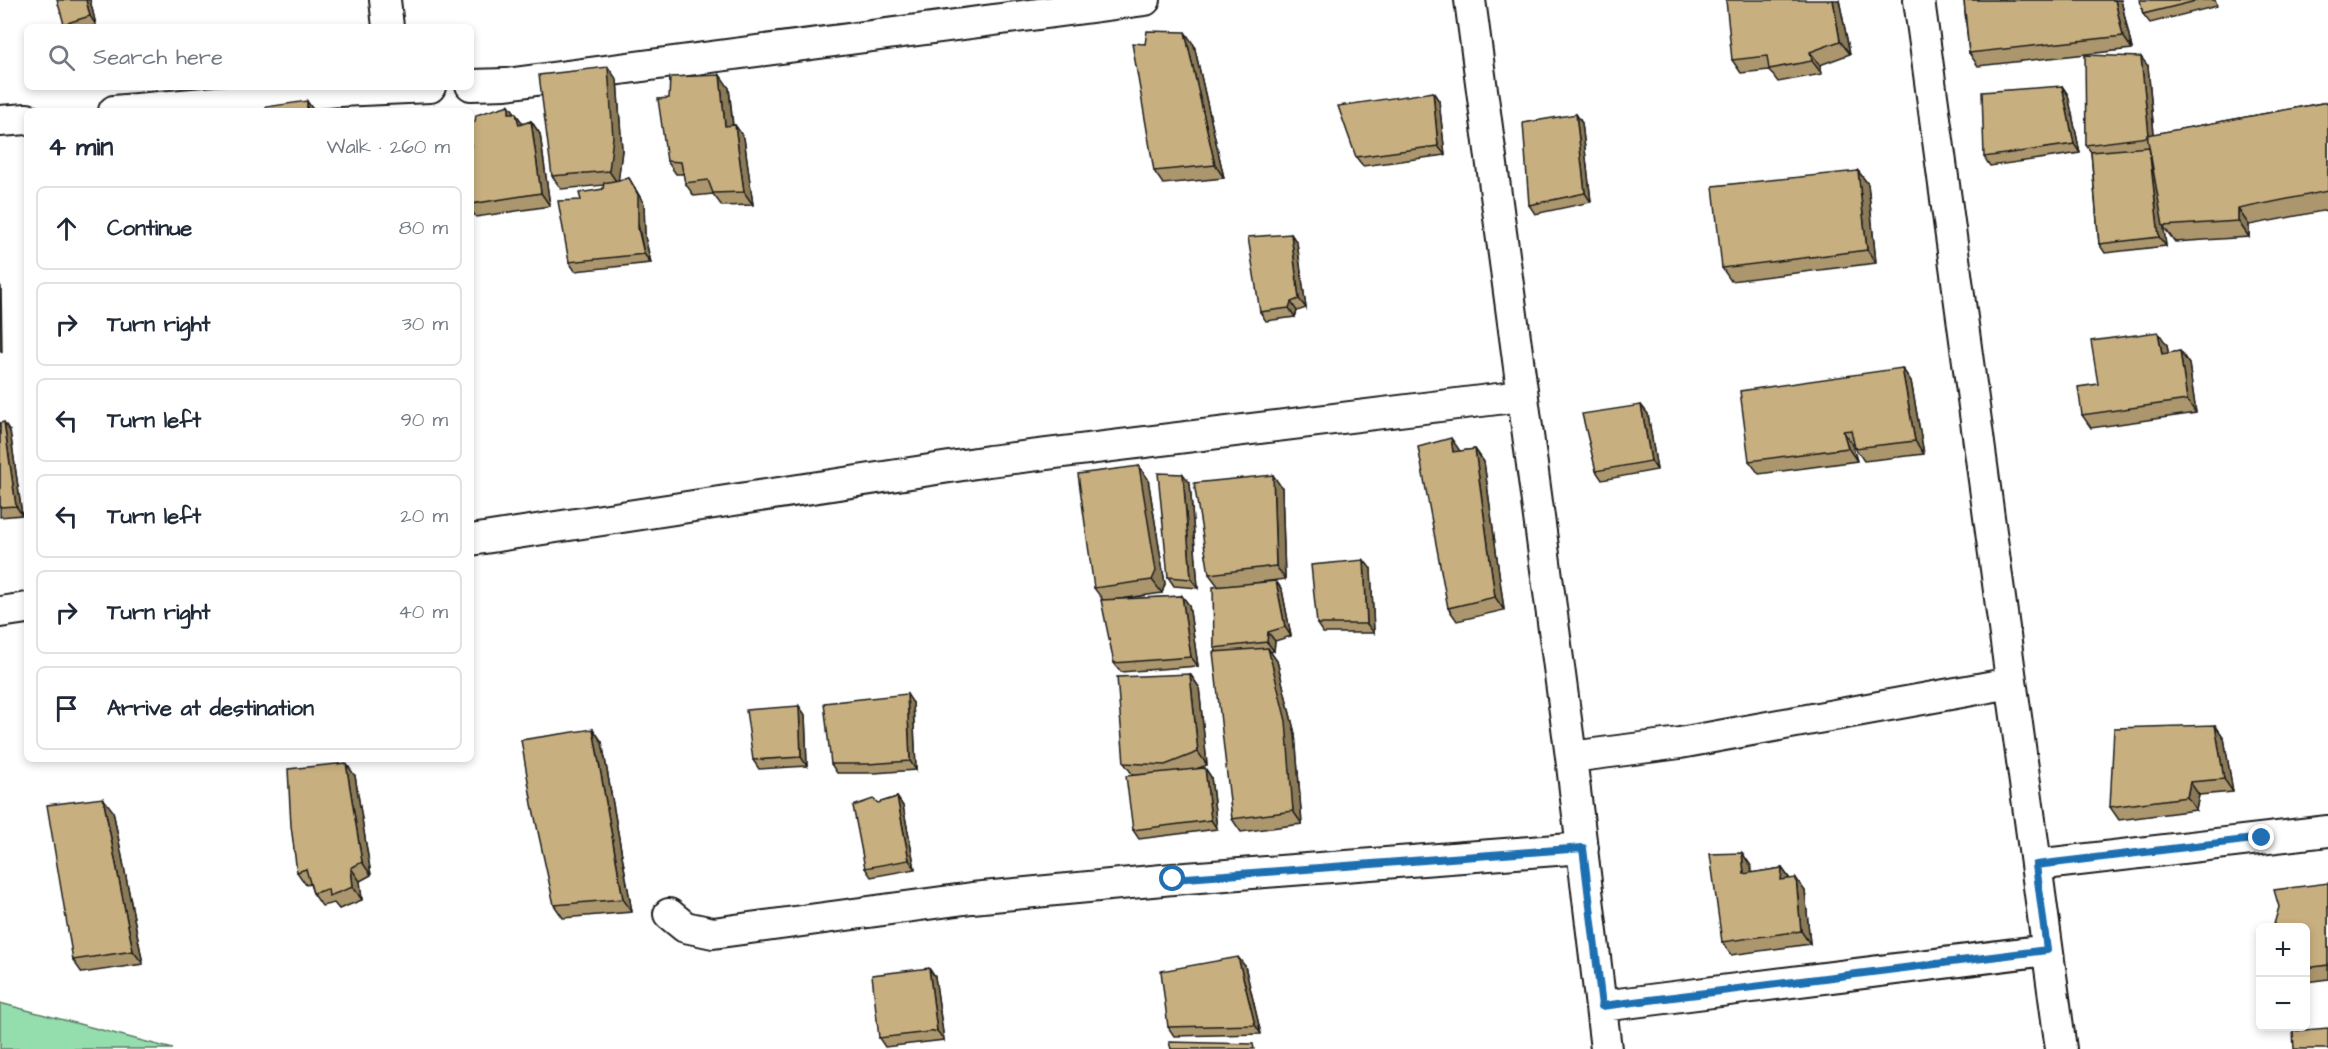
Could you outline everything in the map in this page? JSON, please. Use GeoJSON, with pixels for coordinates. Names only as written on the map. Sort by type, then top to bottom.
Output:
{"type":"FeatureCollection","features":[{"type":"Feature","properties":{"kind":"street"},"geometry":{"type":"LineString","coordinates":[[385,0],[388,24]]}},
{"type":"Feature","properties":{"kind":"street"},"geometry":{"type":"LineString","coordinates":[[474,85],[506,84],[1145,0]]}},
{"type":"Feature","properties":{"kind":"street"},"geometry":{"type":"LineString","coordinates":[[1470,0],[1583,848],[1606,1049]]}},
{"type":"Feature","properties":{"kind":"street"},"geometry":{"type":"LineString","coordinates":[[1919,0],[2061,1049]]}},
{"type":"Feature","properties":{"kind":"street"},"geometry":{"type":"LineString","coordinates":[[148,108],[358,90]]}},
{"type":"Feature","properties":{"kind":"street"},"geometry":{"type":"LineString","coordinates":[[0,121],[24,119]]}},
{"type":"Feature","properties":{"kind":"street"},"geometry":{"type":"LineString","coordinates":[[474,540],[989,461],[1522,396]]}},
{"type":"Feature","properties":{"kind":"street"},"geometry":{"type":"LineString","coordinates":[[0,612],[24,608]]}},
{"type":"Feature","properties":{"kind":"street"},"geometry":{"type":"LineString","coordinates":[[1571,758],[1680,743],[2011,683]]}},
{"type":"Feature","properties":{"kind":"street"},"geometry":{"type":"LineString","coordinates":[[2036,865],[2328,831]]}},
{"type":"Feature","properties":{"kind":"street"},"geometry":{"type":"LineString","coordinates":[[669,914],[685,927],[713,933],[972,898],[1173,879],[1583,848]]}},
{"type":"Feature","properties":{"kind":"street"},"geometry":{"type":"LineString","coordinates":[[1602,1006],[2047,950]]}},
{"type":"Feature","properties":{"kind":"green space"},"geometry":{"type":"Polygon","coordinates":[[[0,1003],[173,1049],[0,1049],[0,1003]]]}},
{"type":"Feature","properties":{"kind":"building"},"geometry":{"type":"Polygon","coordinates":[[[57,0],[86,0],[90,16],[64,24],[57,0]]]}},
{"type":"Feature","properties":{"kind":"building"},"geometry":{"type":"Polygon","coordinates":[[[1726,0],[1833,0],[1840,41],[1810,52],[1812,61],[1769,69],[1767,56],[1732,60],[1726,0]]]}},
{"type":"Feature","properties":{"kind":"building"},"geometry":{"type":"Polygon","coordinates":[[[1964,0],[2115,0],[2123,36],[1969,53],[1964,0]]]}},
{"type":"Feature","properties":{"kind":"building"},"geometry":{"type":"Polygon","coordinates":[[[2140,0],[2200,0],[2143,14],[2140,0]]]}},
{"type":"Feature","properties":{"kind":"building"},"geometry":{"type":"Polygon","coordinates":[[[1147,31],[1185,32],[1215,165],[1154,171],[1132,43],[1145,44],[1147,31]]]}},
{"type":"Feature","properties":{"kind":"building"},"geometry":{"type":"Polygon","coordinates":[[[2085,55],[2141,57],[2148,137],[2086,145],[2085,55]]]}},
{"type":"Feature","properties":{"kind":"building"},"geometry":{"type":"Polygon","coordinates":[[[608,67],[613,137],[609,171],[552,176],[539,75],[608,67]]]}},
{"type":"Feature","properties":{"kind":"building"},"geometry":{"type":"Polygon","coordinates":[[[720,75],[725,126],[735,125],[744,192],[713,193],[708,180],[685,183],[681,162],[667,161],[658,99],[669,98],[670,77],[720,75]]]}},
{"type":"Feature","properties":{"kind":"building"},"geometry":{"type":"Polygon","coordinates":[[[2062,86],[2074,144],[1984,157],[1982,92],[2062,86]]]}},
{"type":"Feature","properties":{"kind":"building"},"geometry":{"type":"Polygon","coordinates":[[[1433,92],[1438,146],[1356,157],[1338,106],[1433,92]]]}},
{"type":"Feature","properties":{"kind":"building"},"geometry":{"type":"Polygon","coordinates":[[[307,101],[307,108],[266,107],[307,101]]]}},
{"type":"Feature","properties":{"kind":"building"},"geometry":{"type":"Polygon","coordinates":[[[2328,102],[2328,191],[2238,209],[2238,221],[2163,226],[2147,135],[2328,102]]]}},
{"type":"Feature","properties":{"kind":"building"},"geometry":{"type":"Polygon","coordinates":[[[509,105],[509,113],[516,113],[519,125],[531,121],[541,193],[474,204],[474,122],[476,115],[509,105]]]}},
{"type":"Feature","properties":{"kind":"building"},"geometry":{"type":"Polygon","coordinates":[[[1576,114],[1585,193],[1529,205],[1523,123],[1576,114]]]}},
{"type":"Feature","properties":{"kind":"building"},"geometry":{"type":"Polygon","coordinates":[[[2149,147],[2159,237],[2099,244],[2091,152],[2149,147]]]}},
{"type":"Feature","properties":{"kind":"building"},"geometry":{"type":"Polygon","coordinates":[[[1858,171],[1867,250],[1722,268],[1713,186],[1858,171]]]}},
{"type":"Feature","properties":{"kind":"building"},"geometry":{"type":"Polygon","coordinates":[[[629,178],[638,195],[638,228],[644,254],[569,262],[558,201],[581,200],[579,193],[603,189],[604,183],[629,178]]]}},
{"type":"Feature","properties":{"kind":"building"},"geometry":{"type":"Polygon","coordinates":[[[1291,234],[1299,299],[1291,302],[1289,308],[1260,312],[1248,237],[1291,234]]]}},
{"type":"Feature","properties":{"kind":"building"},"geometry":{"type":"Polygon","coordinates":[[[2158,332],[2162,354],[2180,351],[2187,400],[2082,415],[2078,387],[2098,384],[2091,341],[2158,332]]]}},
{"type":"Feature","properties":{"kind":"building"},"geometry":{"type":"Polygon","coordinates":[[[1902,368],[1915,441],[1855,448],[1851,430],[1843,431],[1848,448],[1749,461],[1740,391],[1902,368]]]}},
{"type":"Feature","properties":{"kind":"building"},"geometry":{"type":"Polygon","coordinates":[[[1641,405],[1651,461],[1596,471],[1582,414],[1641,405]]]}},
{"type":"Feature","properties":{"kind":"building"},"geometry":{"type":"Polygon","coordinates":[[[4,422],[16,506],[0,507],[0,423],[4,422]]]}},
{"type":"Feature","properties":{"kind":"building"},"geometry":{"type":"Polygon","coordinates":[[[1451,438],[1453,452],[1475,449],[1495,597],[1448,608],[1418,447],[1451,438]]]}},
{"type":"Feature","properties":{"kind":"building"},"geometry":{"type":"Polygon","coordinates":[[[1139,466],[1156,571],[1152,580],[1094,588],[1078,474],[1139,466]]]}},
{"type":"Feature","properties":{"kind":"building"},"geometry":{"type":"Polygon","coordinates":[[[1158,473],[1183,474],[1191,579],[1168,577],[1158,473]]]}},
{"type":"Feature","properties":{"kind":"building"},"geometry":{"type":"Polygon","coordinates":[[[1273,475],[1276,566],[1209,574],[1194,483],[1273,475]]]}},
{"type":"Feature","properties":{"kind":"building"},"geometry":{"type":"Polygon","coordinates":[[[1364,560],[1367,624],[1317,624],[1311,565],[1364,560]]]}},
{"type":"Feature","properties":{"kind":"building"},"geometry":{"type":"Polygon","coordinates":[[[1276,581],[1285,627],[1268,632],[1267,642],[1214,648],[1213,587],[1276,581]]]}},
{"type":"Feature","properties":{"kind":"building"},"geometry":{"type":"Polygon","coordinates":[[[1182,596],[1191,657],[1114,663],[1101,600],[1182,596]]]}},
{"type":"Feature","properties":{"kind":"building"},"geometry":{"type":"Polygon","coordinates":[[[1268,648],[1286,721],[1293,811],[1232,819],[1213,652],[1268,648]]]}},
{"type":"Feature","properties":{"kind":"building"},"geometry":{"type":"Polygon","coordinates":[[[1190,674],[1198,752],[1165,765],[1124,763],[1117,677],[1190,674]]]}},
{"type":"Feature","properties":{"kind":"building"},"geometry":{"type":"Polygon","coordinates":[[[907,694],[910,761],[831,764],[824,703],[907,694]]]}},
{"type":"Feature","properties":{"kind":"building"},"geometry":{"type":"Polygon","coordinates":[[[799,706],[801,757],[753,760],[746,710],[799,706]]]}},
{"type":"Feature","properties":{"kind":"building"},"geometry":{"type":"Polygon","coordinates":[[[2215,725],[2224,779],[2190,782],[2187,797],[2110,807],[2114,728],[2215,725]]]}},
{"type":"Feature","properties":{"kind":"building"},"geometry":{"type":"Polygon","coordinates":[[[593,729],[623,899],[554,905],[521,740],[593,729]]]}},
{"type":"Feature","properties":{"kind":"building"},"geometry":{"type":"Polygon","coordinates":[[[346,763],[362,862],[351,868],[353,887],[329,896],[328,889],[313,893],[306,869],[297,872],[291,826],[288,769],[346,763]]]}},
{"type":"Feature","properties":{"kind":"building"},"geometry":{"type":"Polygon","coordinates":[[[1205,768],[1211,820],[1133,830],[1126,776],[1205,768]]]}},
{"type":"Feature","properties":{"kind":"building"},"geometry":{"type":"Polygon","coordinates":[[[897,797],[909,860],[865,868],[853,806],[873,799],[878,803],[897,797]]]}},
{"type":"Feature","properties":{"kind":"building"},"geometry":{"type":"Polygon","coordinates":[[[103,798],[133,951],[73,960],[47,805],[103,798]]]}},
{"type":"Feature","properties":{"kind":"building"},"geometry":{"type":"Polygon","coordinates":[[[1742,853],[1744,874],[1782,868],[1781,880],[1796,878],[1801,931],[1722,942],[1710,854],[1742,853]]]}},
{"type":"Feature","properties":{"kind":"building"},"geometry":{"type":"Polygon","coordinates":[[[2328,883],[2328,965],[2310,967],[2310,923],[2274,923],[2279,907],[2274,890],[2328,883]]]}},
{"type":"Feature","properties":{"kind":"building"},"geometry":{"type":"Polygon","coordinates":[[[1238,957],[1255,1025],[1168,1027],[1161,971],[1238,957]]]}},
{"type":"Feature","properties":{"kind":"building"},"geometry":{"type":"Polygon","coordinates":[[[929,968],[937,1031],[879,1038],[872,975],[929,968]]]}},
{"type":"Feature","properties":{"kind":"building"},"geometry":{"type":"Polygon","coordinates":[[[2328,1028],[2328,1049],[2294,1049],[2293,1031],[2328,1028]]]}},
{"type":"Feature","properties":{"kind":"building"},"geometry":{"type":"Polygon","coordinates":[[[1169,1042],[1253,1044],[1254,1049],[1171,1049],[1169,1042]]]}},
{"type":"Feature","properties":{"kind":"route"},"geometry":{"type":"LineString","coordinates":[[1173,879],[1583,848],[1602,1006],[2047,950],[2036,865],[2262,838]]}}]}
